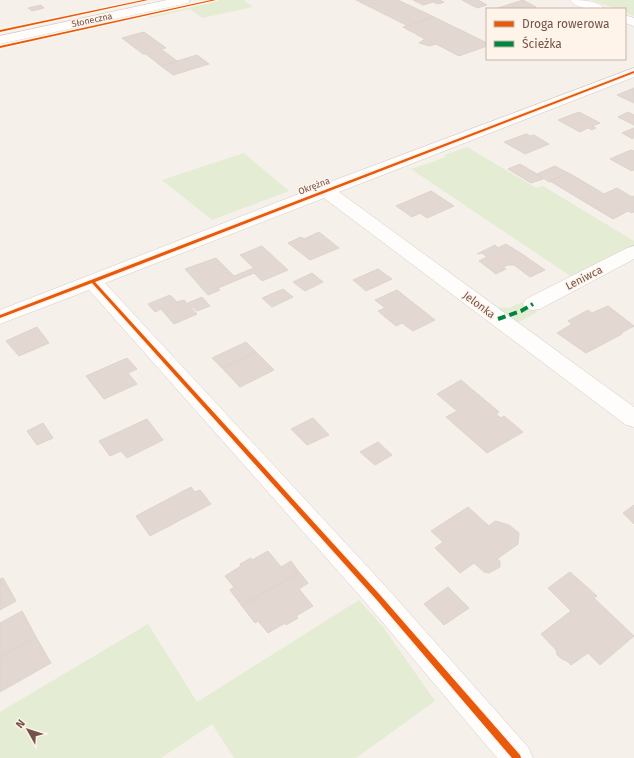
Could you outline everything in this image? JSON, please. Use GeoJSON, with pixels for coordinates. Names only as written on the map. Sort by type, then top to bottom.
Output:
{"type":"FeatureCollection","features":[{"type":"Feature","properties":{"kind":"street","name":"Słoneczna"},"geometry":{"type":"LineString","coordinates":[[0,40],[184,0]]}},
{"type":"Feature","properties":{"kind":"street"},"geometry":{"type":"LineString","coordinates":[[576,0],[596,8]]}},
{"type":"Feature","properties":{"kind":"street","name":"Okrężna"},"geometry":{"type":"LineString","coordinates":[[0,317],[325,190],[634,72]]}},
{"type":"Feature","properties":{"kind":"street","name":"Jelonka"},"geometry":{"type":"LineString","coordinates":[[325,190],[634,420]]}},
{"type":"Feature","properties":{"kind":"street","name":"Leniwca"},"geometry":{"type":"LineString","coordinates":[[533,304],[634,252]]}},
{"type":"Feature","properties":{"kind":"street"},"geometry":{"type":"LineString","coordinates":[[92,281],[378,597],[518,758]]}},
{"type":"Feature","properties":{"kind":"green space"},"geometry":{"type":"Polygon","coordinates":[[[219,0],[244,0],[253,7],[202,18],[190,9],[149,18],[147,16],[219,0]]]}},
{"type":"Feature","properties":{"kind":"green space"},"geometry":{"type":"Polygon","coordinates":[[[592,0],[634,0],[634,16],[626,12],[626,8],[613,8],[592,0]]]}},
{"type":"Feature","properties":{"kind":"green space"},"geometry":{"type":"Polygon","coordinates":[[[467,147],[536,188],[543,186],[634,241],[634,246],[572,277],[411,169],[441,159],[445,157],[445,155],[467,147]]]}},
{"type":"Feature","properties":{"kind":"green space"},"geometry":{"type":"Polygon","coordinates":[[[244,153],[289,191],[212,220],[162,180],[244,153]]]}},
{"type":"Feature","properties":{"kind":"green space"},"geometry":{"type":"Polygon","coordinates":[[[522,302],[538,312],[517,323],[496,307],[509,308],[522,302]]]}},
{"type":"Feature","properties":{"kind":"green space"},"geometry":{"type":"Polygon","coordinates":[[[359,600],[383,627],[435,701],[356,758],[234,758],[212,724],[161,758],[0,758],[0,712],[148,624],[197,702],[359,600]]]}},
{"type":"Feature","properties":{"kind":"building"},"geometry":{"type":"Polygon","coordinates":[[[356,0],[398,0],[434,17],[408,26],[356,0]]]}},
{"type":"Feature","properties":{"kind":"building"},"geometry":{"type":"Polygon","coordinates":[[[413,0],[439,0],[444,2],[438,4],[433,2],[423,5],[413,0]]]}},
{"type":"Feature","properties":{"kind":"building"},"geometry":{"type":"Polygon","coordinates":[[[462,0],[478,0],[487,5],[477,8],[462,0]]]}},
{"type":"Feature","properties":{"kind":"building"},"geometry":{"type":"Polygon","coordinates":[[[523,0],[536,7],[532,8],[498,8],[523,0]]]}},
{"type":"Feature","properties":{"kind":"building"},"geometry":{"type":"Polygon","coordinates":[[[41,5],[44,8],[32,11],[28,8],[41,5]]]}},
{"type":"Feature","properties":{"kind":"building"},"geometry":{"type":"Polygon","coordinates":[[[434,17],[486,43],[486,46],[459,56],[436,44],[430,46],[419,43],[425,39],[403,27],[434,17]]]}},
{"type":"Feature","properties":{"kind":"building"},"geometry":{"type":"Polygon","coordinates":[[[144,32],[166,48],[161,49],[177,61],[161,66],[122,38],[144,32]]]}},
{"type":"Feature","properties":{"kind":"building"},"geometry":{"type":"Polygon","coordinates":[[[197,55],[209,64],[173,75],[161,66],[197,55]]]}},
{"type":"Feature","properties":{"kind":"building"},"geometry":{"type":"Polygon","coordinates":[[[634,88],[634,103],[617,95],[634,88]]]}},
{"type":"Feature","properties":{"kind":"building"},"geometry":{"type":"Polygon","coordinates":[[[579,112],[600,123],[592,126],[596,128],[592,130],[588,128],[580,132],[558,120],[579,112]]]}},
{"type":"Feature","properties":{"kind":"building"},"geometry":{"type":"Polygon","coordinates":[[[628,112],[634,115],[634,125],[618,117],[628,112]]]}},
{"type":"Feature","properties":{"kind":"building"},"geometry":{"type":"Polygon","coordinates":[[[634,128],[633,139],[622,133],[634,128]]]}},
{"type":"Feature","properties":{"kind":"building"},"geometry":{"type":"Polygon","coordinates":[[[526,134],[531,136],[534,135],[549,144],[525,154],[504,142],[526,134]]]}},
{"type":"Feature","properties":{"kind":"building"},"geometry":{"type":"Polygon","coordinates":[[[631,150],[634,151],[634,170],[632,171],[610,159],[631,150]]]}},
{"type":"Feature","properties":{"kind":"building"},"geometry":{"type":"Polygon","coordinates":[[[520,164],[543,179],[531,183],[508,169],[520,164]]]}},
{"type":"Feature","properties":{"kind":"building"},"geometry":{"type":"Polygon","coordinates":[[[555,166],[568,173],[549,182],[537,174],[555,166]]]}},
{"type":"Feature","properties":{"kind":"building"},"geometry":{"type":"Polygon","coordinates":[[[569,173],[604,194],[617,188],[632,197],[634,196],[634,212],[632,213],[628,211],[613,219],[550,181],[569,173]]]}},
{"type":"Feature","properties":{"kind":"building"},"geometry":{"type":"Polygon","coordinates":[[[431,191],[454,206],[427,218],[420,213],[412,217],[396,206],[431,191]]]}},
{"type":"Feature","properties":{"kind":"building"},"geometry":{"type":"Polygon","coordinates":[[[319,232],[339,248],[310,260],[288,243],[301,237],[304,239],[319,232]]]}},
{"type":"Feature","properties":{"kind":"building"},"geometry":{"type":"Polygon","coordinates":[[[506,244],[545,270],[530,277],[514,265],[508,265],[503,267],[506,269],[496,274],[479,261],[487,257],[482,253],[477,254],[495,245],[498,248],[506,244]]]}},
{"type":"Feature","properties":{"kind":"building"},"geometry":{"type":"Polygon","coordinates":[[[262,246],[288,270],[262,281],[254,273],[218,288],[220,290],[208,295],[185,269],[216,258],[234,276],[254,268],[240,255],[262,246]]]}},
{"type":"Feature","properties":{"kind":"building"},"geometry":{"type":"Polygon","coordinates":[[[378,269],[392,279],[366,291],[353,280],[378,269]]]}},
{"type":"Feature","properties":{"kind":"building"},"geometry":{"type":"Polygon","coordinates":[[[312,273],[323,282],[305,291],[293,282],[312,273]]]}},
{"type":"Feature","properties":{"kind":"building"},"geometry":{"type":"Polygon","coordinates":[[[283,289],[293,297],[272,307],[262,298],[283,289]]]}},
{"type":"Feature","properties":{"kind":"building"},"geometry":{"type":"Polygon","coordinates":[[[397,290],[435,320],[413,331],[402,323],[396,326],[378,311],[385,308],[375,300],[397,290]]]}},
{"type":"Feature","properties":{"kind":"building"},"geometry":{"type":"Polygon","coordinates":[[[170,295],[177,302],[184,300],[197,314],[174,324],[161,309],[155,312],[148,304],[170,295]]]}},
{"type":"Feature","properties":{"kind":"building"},"geometry":{"type":"Polygon","coordinates":[[[202,297],[210,306],[197,311],[188,303],[202,297]]]}},
{"type":"Feature","properties":{"kind":"building"},"geometry":{"type":"Polygon","coordinates":[[[608,306],[634,326],[586,353],[557,333],[572,324],[568,321],[588,310],[592,313],[608,306]]]}},
{"type":"Feature","properties":{"kind":"building"},"geometry":{"type":"Polygon","coordinates":[[[37,327],[49,343],[19,356],[6,341],[37,327]]]}},
{"type":"Feature","properties":{"kind":"building"},"geometry":{"type":"Polygon","coordinates":[[[246,342],[256,352],[222,368],[212,358],[246,342]]]}},
{"type":"Feature","properties":{"kind":"building"},"geometry":{"type":"Polygon","coordinates":[[[256,352],[274,370],[240,387],[222,368],[256,352]]]}},
{"type":"Feature","properties":{"kind":"building"},"geometry":{"type":"Polygon","coordinates":[[[127,358],[137,369],[128,373],[137,384],[104,399],[86,376],[127,358]]]}},
{"type":"Feature","properties":{"kind":"building"},"geometry":{"type":"Polygon","coordinates":[[[461,380],[499,412],[496,414],[501,418],[504,416],[523,432],[487,453],[446,417],[457,411],[437,394],[461,380]]]}},
{"type":"Feature","properties":{"kind":"building"},"geometry":{"type":"Polygon","coordinates":[[[313,418],[329,435],[307,445],[291,429],[313,418]]]}},
{"type":"Feature","properties":{"kind":"building"},"geometry":{"type":"Polygon","coordinates":[[[147,419],[163,440],[127,458],[121,451],[110,456],[99,441],[147,419]]]}},
{"type":"Feature","properties":{"kind":"building"},"geometry":{"type":"Polygon","coordinates":[[[43,423],[53,438],[37,445],[27,431],[43,423]]]}},
{"type":"Feature","properties":{"kind":"building"},"geometry":{"type":"Polygon","coordinates":[[[378,442],[392,455],[375,465],[360,452],[378,442]]]}},
{"type":"Feature","properties":{"kind":"building"},"geometry":{"type":"Polygon","coordinates":[[[191,487],[195,492],[200,490],[211,504],[150,536],[136,516],[191,487]]]}},
{"type":"Feature","properties":{"kind":"building"},"geometry":{"type":"Polygon","coordinates":[[[634,505],[634,524],[623,513],[634,505]]]}},
{"type":"Feature","properties":{"kind":"building"},"geometry":{"type":"Polygon","coordinates":[[[468,507],[489,526],[495,521],[509,525],[519,533],[518,544],[497,559],[500,561],[500,567],[489,573],[484,572],[474,563],[460,573],[435,548],[443,542],[431,531],[468,507]]]}},
{"type":"Feature","properties":{"kind":"building"},"geometry":{"type":"Polygon","coordinates":[[[268,551],[281,567],[291,561],[299,572],[242,606],[230,590],[234,587],[225,576],[241,566],[240,564],[251,558],[252,560],[268,551]]]}},
{"type":"Feature","properties":{"kind":"building"},"geometry":{"type":"Polygon","coordinates":[[[299,572],[308,583],[299,589],[313,606],[296,616],[298,618],[286,625],[285,623],[268,633],[258,621],[255,623],[242,606],[299,572]]]}},
{"type":"Feature","properties":{"kind":"building"},"geometry":{"type":"Polygon","coordinates":[[[570,572],[597,596],[594,598],[634,636],[600,665],[588,653],[571,665],[557,655],[556,650],[541,634],[571,611],[548,588],[570,572]]]}},
{"type":"Feature","properties":{"kind":"building"},"geometry":{"type":"Polygon","coordinates":[[[3,578],[16,601],[0,610],[0,579],[3,578]]]}},
{"type":"Feature","properties":{"kind":"building"},"geometry":{"type":"Polygon","coordinates":[[[448,587],[469,608],[444,625],[424,604],[448,587]]]}},
{"type":"Feature","properties":{"kind":"building"},"geometry":{"type":"Polygon","coordinates":[[[22,611],[36,637],[0,657],[0,623],[22,611]]]}},
{"type":"Feature","properties":{"kind":"building"},"geometry":{"type":"Polygon","coordinates":[[[36,637],[51,663],[0,692],[0,657],[36,637]]]}},
{"type":"Feature","properties":{"kind":"marked path"},"geometry":{"type":"LineString","coordinates":[[498,319],[521,311],[533,304]]}},
{"type":"Feature","properties":{"kind":"cycle path"},"geometry":{"type":"LineString","coordinates":[[0,31],[147,0]]}},
{"type":"Feature","properties":{"kind":"cycle path"},"geometry":{"type":"LineString","coordinates":[[0,47],[215,0]]}},
{"type":"Feature","properties":{"kind":"cycle path"},"geometry":{"type":"LineString","coordinates":[[0,317],[634,72]]}},
{"type":"Feature","properties":{"kind":"cycle path"},"geometry":{"type":"LineString","coordinates":[[92,281],[378,597],[517,758]]}}]}
